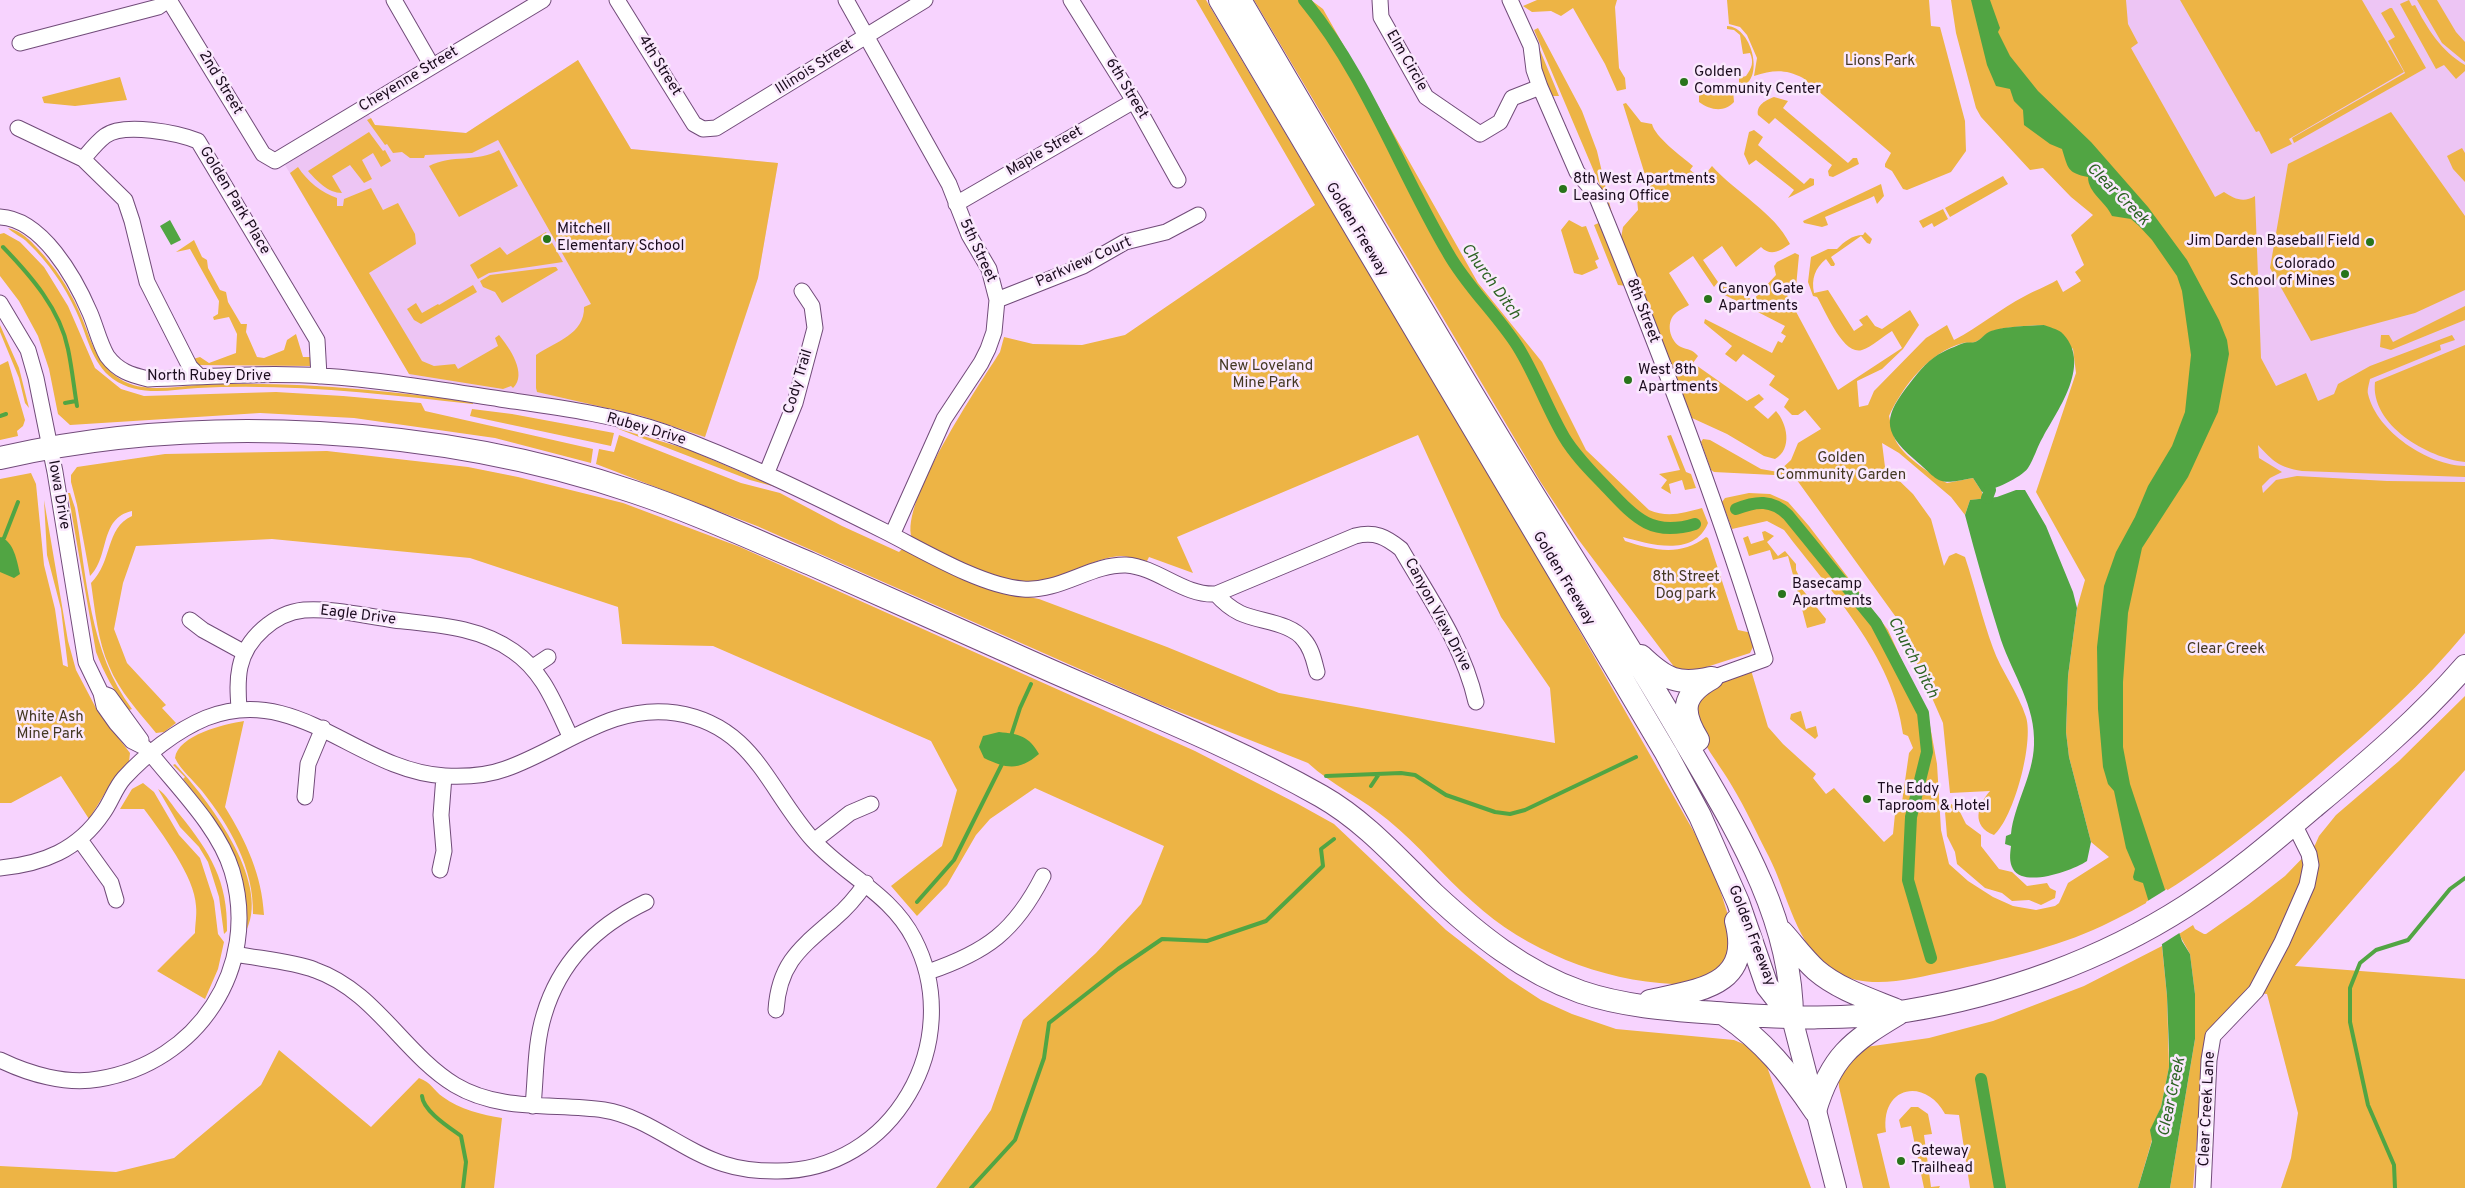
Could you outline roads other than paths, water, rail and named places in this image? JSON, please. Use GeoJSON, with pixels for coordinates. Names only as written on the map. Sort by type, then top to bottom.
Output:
{"type":"FeatureCollection","features":[{"type":"Feature","properties":{"kind":"highway","name":"Golden Freeway"},"geometry":{"type":"LineString","coordinates":[[1220,0],[1646,718],[1700,816],[1718,855],[1747,923],[1767,986],[1792,1018]]}},
{"type":"Feature","properties":{"kind":"highway","name":"Golden Freeway"},"geometry":{"type":"LineString","coordinates":[[1240,0],[1512,460],[1622,635],[1731,820],[1760,879],[1778,926],[1792,985],[1792,1018]]}},
{"type":"Feature","properties":{"kind":"highway"},"geometry":{"type":"LineString","coordinates":[[0,458],[66,444],[171,434],[334,432],[496,456],[630,491],[729,529],[1043,668],[1126,702],[1275,772],[1351,815],[1466,923],[1502,951],[1565,986],[1632,1005],[1722,1013],[1792,1018],[1901,1012],[1959,1000],[2010,986],[2116,945],[2158,923],[2200,897],[2294,824],[2403,730],[2465,666]]}},
{"type":"Feature","properties":{"kind":"highway"},"geometry":{"type":"LineString","coordinates":[[1622,635],[1644,659],[1672,680],[1684,683],[1712,678]]}},
{"type":"Feature","properties":{"kind":"highway"},"geometry":{"type":"LineString","coordinates":[[1712,678],[1691,694],[1687,703],[1686,716],[1691,729],[1721,779],[1731,820]]}},
{"type":"Feature","properties":{"kind":"highway"},"geometry":{"type":"LineString","coordinates":[[1632,1005],[1705,989],[1725,977],[1738,960],[1740,936],[1718,855]]}},
{"type":"Feature","properties":{"kind":"highway"},"geometry":{"type":"LineString","coordinates":[[1778,926],[1805,959],[1823,975],[1846,988],[1901,1012]]}},
{"type":"Feature","properties":{"kind":"highway"},"geometry":{"type":"LineString","coordinates":[[1815,1112],[1826,1079],[1842,1054],[1868,1032],[1901,1012]]}},
{"type":"Feature","properties":{"kind":"highway"},"geometry":{"type":"LineString","coordinates":[[1722,1013],[1750,1031],[1789,1075],[1815,1112]]}},
{"type":"Feature","properties":{"kind":"main road"},"geometry":{"type":"LineString","coordinates":[[1792,1018],[1836,1188]]}},
{"type":"Feature","properties":{"kind":"street"},"geometry":{"type":"LineString","coordinates":[[20,43],[158,7],[169,0]]}},
{"type":"Feature","properties":{"kind":"street","name":"2nd Street"},"geometry":{"type":"LineString","coordinates":[[169,0],[263,154],[275,161]]}},
{"type":"Feature","properties":{"kind":"street"},"geometry":{"type":"LineString","coordinates":[[394,0],[432,66]]}},
{"type":"Feature","properties":{"kind":"street","name":"Cheyenne Street"},"geometry":{"type":"LineString","coordinates":[[275,161],[543,0]]}},
{"type":"Feature","properties":{"kind":"street","name":"4th Street"},"geometry":{"type":"LineString","coordinates":[[617,0],[694,124],[703,129]]}},
{"type":"Feature","properties":{"kind":"street","name":"5th Street"},"geometry":{"type":"LineString","coordinates":[[846,0],[868,35],[949,184],[969,235],[989,269],[997,300],[994,332],[988,349],[981,363],[944,419],[892,534]]}},
{"type":"Feature","properties":{"kind":"street","name":"Illinois Street"},"geometry":{"type":"LineString","coordinates":[[703,129],[716,128],[925,0]]}},
{"type":"Feature","properties":{"kind":"street","name":"6th Street"},"geometry":{"type":"LineString","coordinates":[[1071,0],[1134,101],[1178,180]]}},
{"type":"Feature","properties":{"kind":"street","name":"Elm Circle"},"geometry":{"type":"LineString","coordinates":[[1380,0],[1381,18],[1426,97],[1480,134],[1500,122],[1512,98],[1540,87]]}},
{"type":"Feature","properties":{"kind":"street","name":"8th Street"},"geometry":{"type":"LineString","coordinates":[[1510,0],[1530,46],[1534,70],[1540,87],[1577,172],[1595,193],[1675,395],[1732,552],[1765,659],[1712,678]]}},
{"type":"Feature","properties":{"kind":"street","name":"Maple Street"},"geometry":{"type":"LineString","coordinates":[[956,204],[1134,101]]}},
{"type":"Feature","properties":{"kind":"street"},"geometry":{"type":"LineString","coordinates":[[18,128],[83,159],[125,200],[147,282],[190,367],[200,377]]}},
{"type":"Feature","properties":{"kind":"street","name":"Golden Park Place"},"geometry":{"type":"LineString","coordinates":[[83,159],[105,135],[117,130],[182,134],[198,140],[317,340],[319,376]]}},
{"type":"Feature","properties":{"kind":"street","name":"Parkview Court"},"geometry":{"type":"LineString","coordinates":[[997,300],[1083,266],[1126,242],[1166,232],[1198,215]]}},
{"type":"Feature","properties":{"kind":"street","name":"North Rubey Drive"},"geometry":{"type":"LineString","coordinates":[[0,217],[12,218],[33,230],[57,256],[74,282],[90,314],[104,351],[120,370],[148,379],[319,376],[382,382]]}},
{"type":"Feature","properties":{"kind":"street","name":"Cody Trail"},"geometry":{"type":"LineString","coordinates":[[767,472],[795,403],[815,328],[812,306],[802,290]]}},
{"type":"Feature","properties":{"kind":"street","name":"Iowa Drive"},"geometry":{"type":"LineString","coordinates":[[0,303],[28,350],[50,448],[80,639],[86,662],[101,693],[109,696],[118,707],[147,750],[219,839],[232,871],[239,907],[235,954],[222,991],[198,1027],[161,1059],[127,1073],[97,1080],[67,1080],[38,1075],[0,1060]]}},
{"type":"Feature","properties":{"kind":"street","name":"Rubey Drive"},"geometry":{"type":"LineString","coordinates":[[382,382],[527,402],[621,420],[662,432],[767,472],[959,568],[998,584],[1014,588],[1034,589],[1052,586],[1110,567],[1123,565],[1140,568],[1203,594],[1216,594]]}},
{"type":"Feature","properties":{"kind":"street","name":"Canyon View Drive"},"geometry":{"type":"LineString","coordinates":[[1216,594],[1355,536],[1368,533],[1386,537],[1401,549],[1461,654],[1470,674],[1476,702]]}},
{"type":"Feature","properties":{"kind":"street"},"geometry":{"type":"LineString","coordinates":[[1216,594],[1225,604],[1241,613],[1295,632],[1304,639],[1311,651],[1317,672]]}},
{"type":"Feature","properties":{"kind":"street","name":"Eagle Drive"},"geometry":{"type":"LineString","coordinates":[[239,708],[238,680],[245,653],[254,638],[273,621],[296,611],[314,610],[468,629],[493,638],[533,667],[544,681],[571,738]]}},
{"type":"Feature","properties":{"kind":"street"},"geometry":{"type":"LineString","coordinates":[[190,620],[203,630],[245,653]]}},
{"type":"Feature","properties":{"kind":"street"},"geometry":{"type":"LineString","coordinates":[[533,667],[548,657]]}},
{"type":"Feature","properties":{"kind":"street"},"geometry":{"type":"LineString","coordinates":[[0,868],[38,862],[64,852],[80,840],[102,815],[121,781],[147,750],[200,720],[239,708],[281,713],[323,728],[380,760],[400,768],[422,774],[444,776],[474,776],[505,769],[608,720],[628,714],[671,712],[692,716],[712,725],[746,749],[759,763],[814,841],[892,906],[906,925],[928,972],[932,997],[931,1027],[926,1060],[913,1087],[897,1113],[874,1137],[844,1156],[801,1170],[772,1171],[726,1165],[624,1115],[606,1110],[533,1106],[485,1098],[459,1088],[429,1067],[391,1026],[354,991],[315,970],[235,954]]}},
{"type":"Feature","properties":{"kind":"street"},"geometry":{"type":"LineString","coordinates":[[305,797],[308,764],[323,728]]}},
{"type":"Feature","properties":{"kind":"street"},"geometry":{"type":"LineString","coordinates":[[440,870],[444,851],[441,815],[444,776]]}},
{"type":"Feature","properties":{"kind":"street"},"geometry":{"type":"LineString","coordinates":[[814,841],[850,813],[871,804]]}},
{"type":"Feature","properties":{"kind":"street","name":"Clear Creek Lane"},"geometry":{"type":"LineString","coordinates":[[2203,1188],[2208,1060],[2213,1036],[2256,991],[2282,942],[2307,885],[2311,865],[2310,854],[2306,842],[2294,824]]}},
{"type":"Feature","properties":{"kind":"street"},"geometry":{"type":"LineString","coordinates":[[80,840],[111,882],[116,900]]}},
{"type":"Feature","properties":{"kind":"street"},"geometry":{"type":"LineString","coordinates":[[928,972],[959,962],[996,939],[1016,921],[1029,903],[1043,876]]}},
{"type":"Feature","properties":{"kind":"street"},"geometry":{"type":"LineString","coordinates":[[776,1010],[777,993],[784,971],[793,957],[814,935],[850,904],[866,883]]}},
{"type":"Feature","properties":{"kind":"street"},"geometry":{"type":"LineString","coordinates":[[533,1106],[538,1044],[544,1015],[561,975],[587,940],[619,915],[646,902]]}},
{"type":"Feature","properties":{"kind":"water","name":"Clear Creek"},"geometry":{"type":"Polygon","coordinates":[[[1971,0],[1990,0],[2000,28],[1998,32],[2010,56],[2038,91],[2091,142],[2148,207],[2187,260],[2219,320],[2227,340],[2229,354],[2218,412],[2188,477],[2142,548],[2128,613],[2123,682],[2123,747],[2130,784],[2182,941],[2190,954],[2195,994],[2195,1039],[2170,1188],[2138,1188],[2152,1141],[2150,1130],[2161,1107],[2169,1067],[2167,996],[2162,945],[2143,883],[2134,880],[2133,877],[2135,869],[2126,848],[2114,791],[2108,784],[2103,767],[2098,709],[2097,647],[2104,586],[2116,552],[2135,517],[2148,486],[2172,446],[2185,412],[2191,355],[2182,291],[2177,276],[2152,240],[2139,226],[2131,219],[2112,216],[2094,193],[2088,177],[2076,174],[2069,169],[2062,149],[2050,144],[2024,125],[2023,110],[2014,101],[2010,89],[1996,86],[1987,65],[1971,0]]]}},
{"type":"Feature","properties":{"kind":"water"},"geometry":{"type":"Polygon","coordinates":[[[170,220],[181,240],[171,245],[160,226],[170,220]]]}},
{"type":"Feature","properties":{"kind":"water"},"geometry":{"type":"Polygon","coordinates":[[[2044,325],[2061,332],[2070,344],[2074,357],[2074,371],[2064,399],[2028,468],[2024,472],[2006,483],[1982,492],[1973,478],[1952,482],[1939,480],[1903,449],[1891,431],[1891,413],[1902,394],[1929,361],[1956,346],[1977,341],[1987,333],[1997,329],[2044,325]]]}},
{"type":"Feature","properties":{"kind":"water"},"geometry":{"type":"Polygon","coordinates":[[[2016,490],[2025,490],[2046,526],[2073,592],[2077,608],[2068,676],[2066,732],[2069,757],[2091,842],[2087,861],[2060,873],[2037,877],[2019,875],[2013,869],[2010,861],[2011,846],[2005,844],[2006,836],[2011,834],[2033,757],[2034,731],[2028,704],[2001,640],[1965,515],[1970,500],[1997,497],[2016,490]]]}},
{"type":"Feature","properties":{"kind":"water"},"geometry":{"type":"Polygon","coordinates":[[[0,537],[9,543],[16,558],[20,574],[14,578],[0,572],[0,537]]]}},
{"type":"Feature","properties":{"kind":"water"},"geometry":{"type":"Polygon","coordinates":[[[999,732],[1023,737],[1031,743],[1039,754],[1032,760],[1019,766],[1006,766],[984,758],[979,747],[983,736],[999,732]]]}},
{"type":"Feature","properties":{"kind":"waterway","name":"Church Ditch"},"geometry":{"type":"LineString","coordinates":[[1304,0],[1326,29],[1364,91],[1448,253],[1464,277],[1518,347],[1558,426],[1574,451],[1628,509],[1646,523],[1656,527],[1668,528],[1695,524]]}},
{"type":"Feature","properties":{"kind":"waterway"},"geometry":{"type":"LineString","coordinates":[[3,247],[34,281],[58,320],[68,349],[77,406]]}},
{"type":"Feature","properties":{"kind":"waterway"},"geometry":{"type":"LineString","coordinates":[[65,403],[76,401]]}},
{"type":"Feature","properties":{"kind":"waterway"},"geometry":{"type":"LineString","coordinates":[[0,416],[6,414]]}},
{"type":"Feature","properties":{"kind":"waterway"},"geometry":{"type":"LineString","coordinates":[[1987,498],[1990,490]]}},
{"type":"Feature","properties":{"kind":"waterway"},"geometry":{"type":"LineString","coordinates":[[0,541],[4,538],[18,502]]}},
{"type":"Feature","properties":{"kind":"waterway","name":"Church Ditch"},"geometry":{"type":"LineString","coordinates":[[1736,509],[1750,504],[1764,503],[1776,506],[1788,515],[1876,623],[1923,713],[1927,752],[1911,817],[1908,880],[1931,958]]}},
{"type":"Feature","properties":{"kind":"waterway"},"geometry":{"type":"LineString","coordinates":[[1011,736],[1020,708],[1031,684]]}},
{"type":"Feature","properties":{"kind":"waterway"},"geometry":{"type":"LineString","coordinates":[[1326,776],[1401,773],[1415,775],[1446,795],[1495,812],[1510,814],[1525,810],[1636,757]]}},
{"type":"Feature","properties":{"kind":"waterway"},"geometry":{"type":"LineString","coordinates":[[917,902],[954,860],[1003,762]]}},
{"type":"Feature","properties":{"kind":"waterway"},"geometry":{"type":"LineString","coordinates":[[1371,786],[1379,774]]}},
{"type":"Feature","properties":{"kind":"waterway"},"geometry":{"type":"LineString","coordinates":[[971,1188],[1015,1140],[1044,1058],[1049,1023],[1118,969],[1162,939],[1207,941],[1266,921],[1323,866],[1321,849],[1334,839]]}},
{"type":"Feature","properties":{"kind":"waterway"},"geometry":{"type":"LineString","coordinates":[[2395,1188],[2394,1165],[2368,1105],[2350,1022],[2350,988],[2360,963],[2376,950],[2408,940],[2450,889],[2465,878]]}},
{"type":"Feature","properties":{"kind":"waterway","name":"Church Ditch"},"geometry":{"type":"LineString","coordinates":[[1981,1079],[2000,1188]]}},
{"type":"Feature","properties":{"kind":"waterway"},"geometry":{"type":"LineString","coordinates":[[422,1096],[432,1113],[461,1136],[466,1162],[463,1188]]}},
{"type":"Feature","properties":{"kind":"place","name":"Golden Community Center"},"geometry":{"type":"Point","coordinates":[1684,82]}},
{"type":"Feature","properties":{"kind":"place","name":"8th West Apartments Leasing Office"},"geometry":{"type":"Point","coordinates":[1563,189]}},
{"type":"Feature","properties":{"kind":"place","name":"Mitchell Elementary School"},"geometry":{"type":"Point","coordinates":[547,239]}},
{"type":"Feature","properties":{"kind":"place","name":"Jim Darden Baseball Field"},"geometry":{"type":"Point","coordinates":[2370,242]}},
{"type":"Feature","properties":{"kind":"place","name":"Colorado School of Mines"},"geometry":{"type":"Point","coordinates":[2345,274]}},
{"type":"Feature","properties":{"kind":"place","name":"Canyon Gate Apartments"},"geometry":{"type":"Point","coordinates":[1708,299]}},
{"type":"Feature","properties":{"kind":"place","name":"West 8th Apartments"},"geometry":{"type":"Point","coordinates":[1628,380]}},
{"type":"Feature","properties":{"kind":"place","name":"Basecamp Apartments"},"geometry":{"type":"Point","coordinates":[1782,594]}},
{"type":"Feature","properties":{"kind":"place","name":"The Eddy Taproom & Hotel"},"geometry":{"type":"Point","coordinates":[1867,799]}},
{"type":"Feature","properties":{"kind":"place","name":"Gateway Trailhead"},"geometry":{"type":"Point","coordinates":[1901,1161]}},
{"type":"Feature","properties":{"kind":"park label","name":"Lions Park"},"geometry":{"type":"Point","coordinates":[1880,62]}},
{"type":"Feature","properties":{"kind":"park label","name":"New Loveland Mine Park"},"geometry":{"type":"Point","coordinates":[1266,376]}},
{"type":"Feature","properties":{"kind":"park label","name":"Golden Community Garden"},"geometry":{"type":"Point","coordinates":[1841,468]}},
{"type":"Feature","properties":{"kind":"park label","name":"8th Street Dog park"},"geometry":{"type":"Point","coordinates":[1686,586]}},
{"type":"Feature","properties":{"kind":"park label","name":"White Ash Mine Park"},"geometry":{"type":"Point","coordinates":[50,726]}}]}
